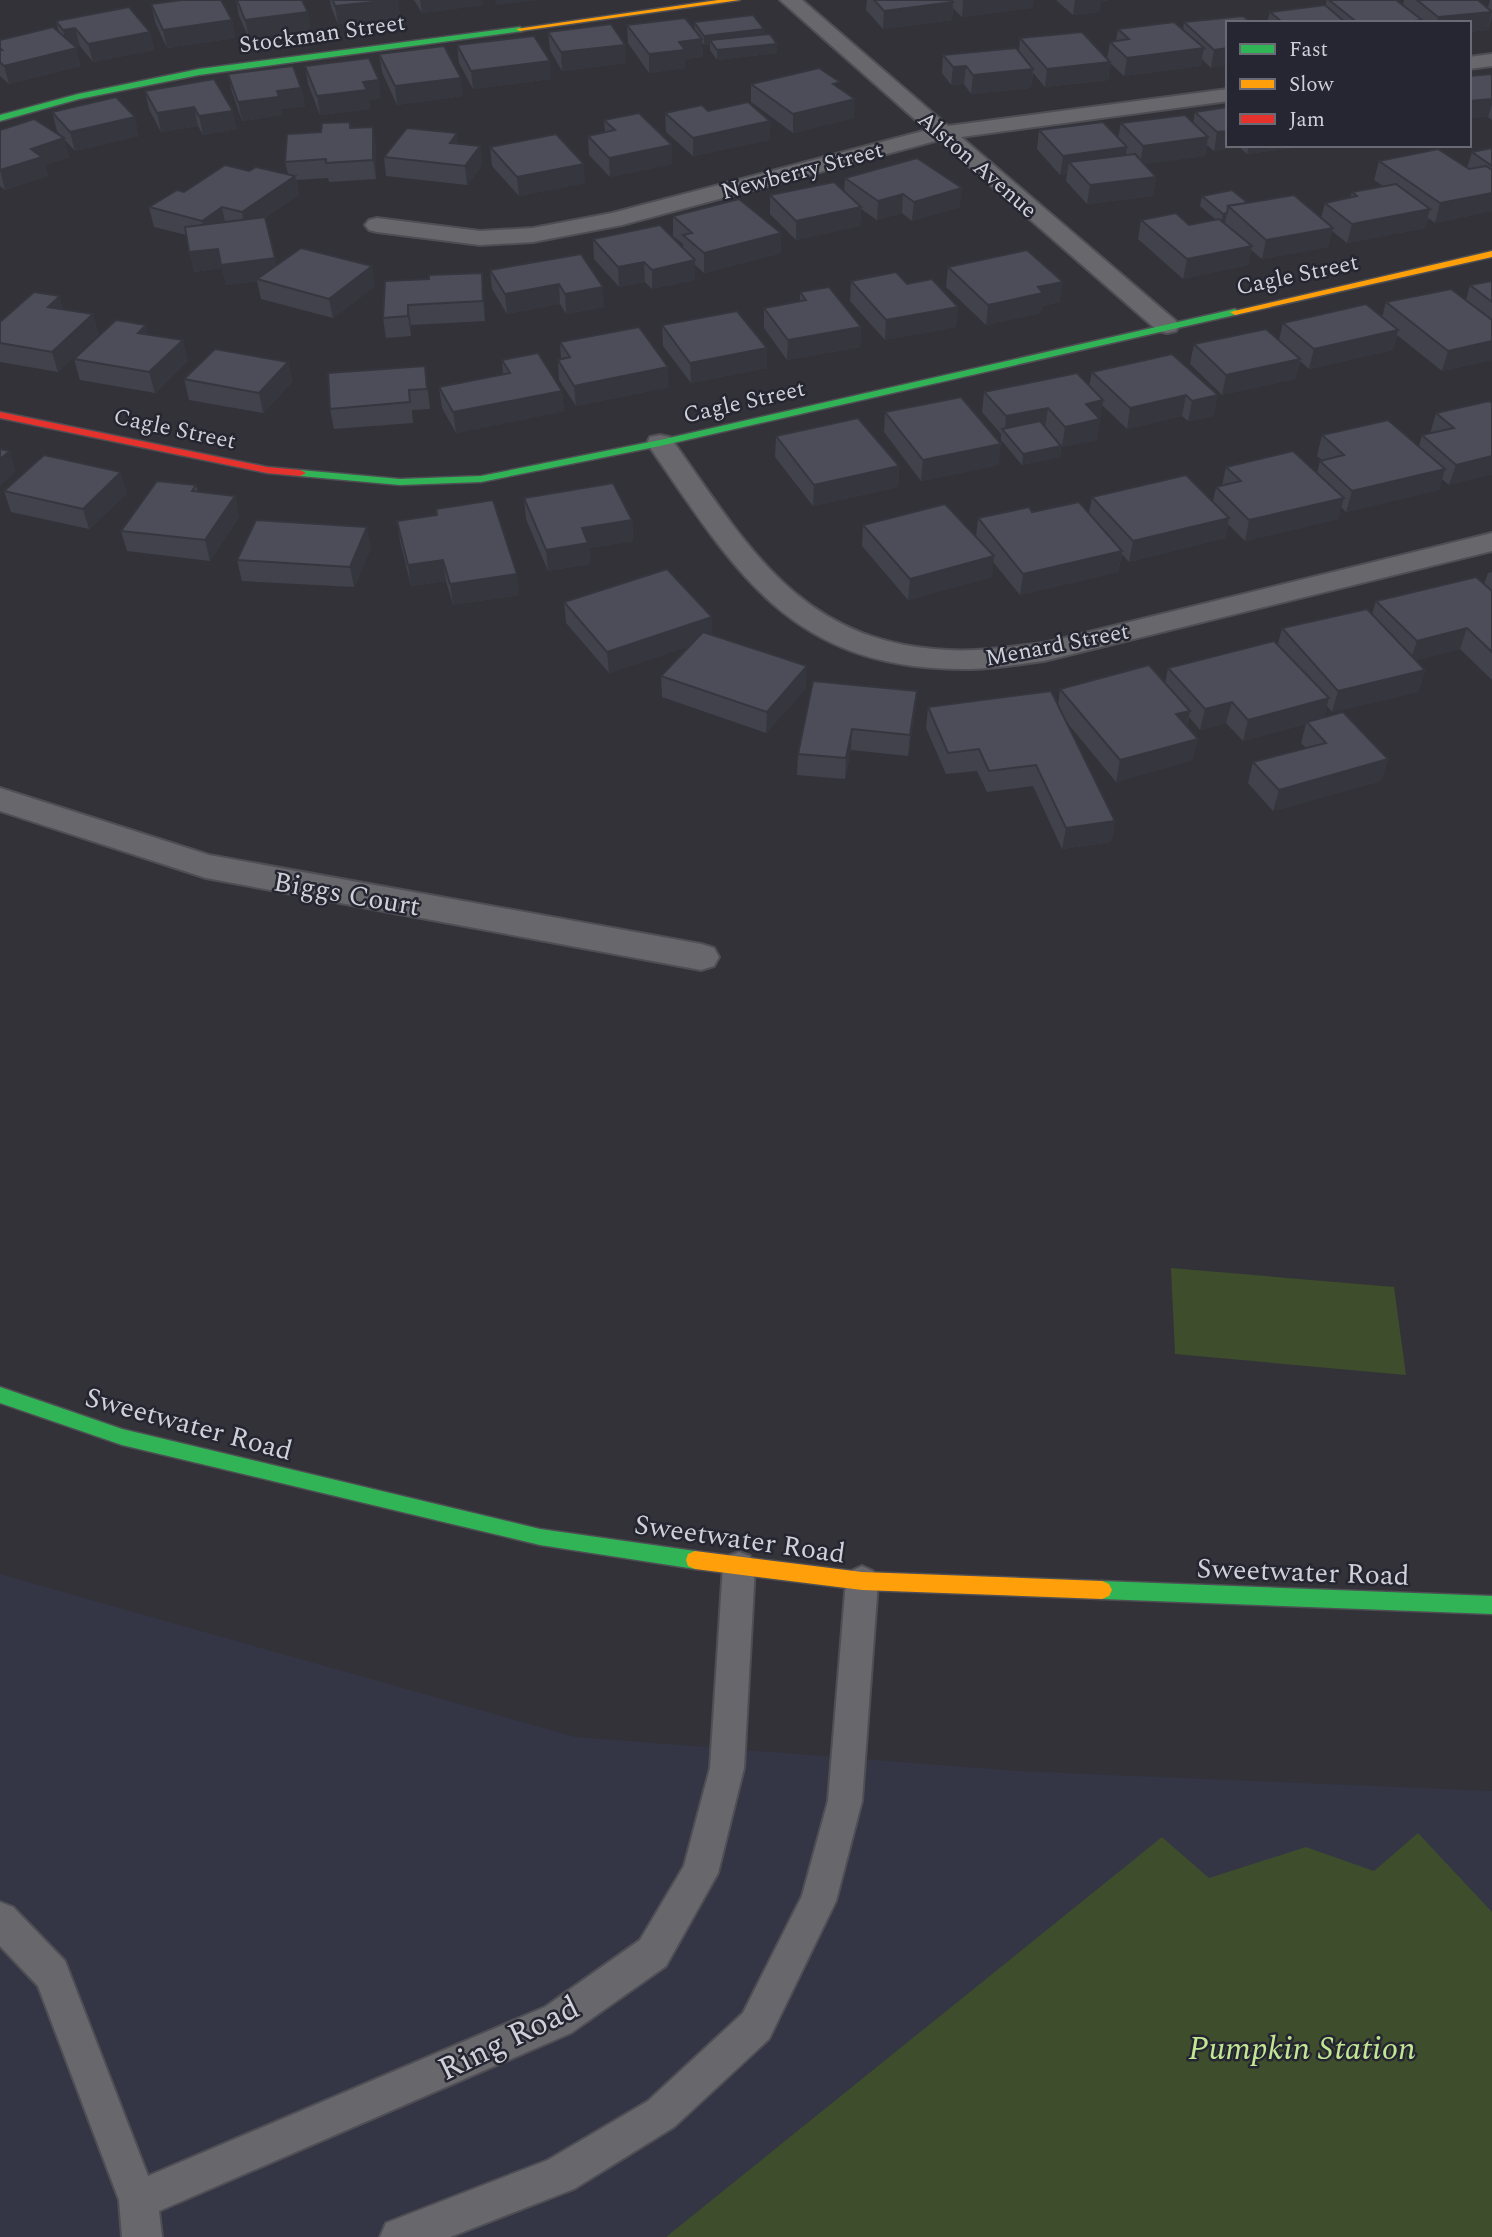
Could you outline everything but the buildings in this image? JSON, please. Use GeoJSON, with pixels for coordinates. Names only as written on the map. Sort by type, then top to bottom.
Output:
{"type":"FeatureCollection","features":[{"type":"Feature","properties":{"kind":"street","name":"Stockman Street"},"geometry":{"type":"LineString","coordinates":[[0,118],[90,94],[199,72],[736,0]]}},
{"type":"Feature","properties":{"kind":"street","name":"Alston Avenue"},"geometry":{"type":"LineString","coordinates":[[790,0],[1167,326]]}},
{"type":"Feature","properties":{"kind":"street"},"geometry":{"type":"LineString","coordinates":[[1471,63],[1492,60]]}},
{"type":"Feature","properties":{"kind":"street","name":"Newberry Street"},"geometry":{"type":"LineString","coordinates":[[377,225],[480,238],[533,234],[614,220],[941,133],[1226,95]]}},
{"type":"Feature","properties":{"kind":"street","name":"Cagle Street"},"geometry":{"type":"LineString","coordinates":[[0,415],[267,470],[400,482],[481,479],[660,443],[1492,254]]}},
{"type":"Feature","properties":{"kind":"street","name":"Menard Street"},"geometry":{"type":"LineString","coordinates":[[660,443],[748,563],[798,612],[845,637],[898,653],[969,660],[1044,652],[1492,542]]}},
{"type":"Feature","properties":{"kind":"street","name":"Biggs Court"},"geometry":{"type":"LineString","coordinates":[[0,799],[206,866],[701,957]]}},
{"type":"Feature","properties":{"kind":"street","name":"Sweetwater Road"},"geometry":{"type":"LineString","coordinates":[[0,1395],[122,1437],[540,1537],[739,1566],[862,1581],[1492,1605]]}},
{"type":"Feature","properties":{"kind":"lane","name":"Ring Road"},"geometry":{"type":"LineString","coordinates":[[0,1920],[52,1974],[140,2219],[558,2020],[653,1953],[700,1874],[727,1768],[739,1566]]}},
{"type":"Feature","properties":{"kind":"lane"},"geometry":{"type":"LineString","coordinates":[[400,2237],[560,2175],[661,2114],[756,2026],[818,1901],[845,1801],[862,1581]]}},
{"type":"Feature","properties":{"kind":"shaded area"},"geometry":{"type":"Polygon","coordinates":[[[0,1574],[576,1737],[1019,1771],[1492,1791],[1492,2237],[0,2237],[0,1574]]]}},
{"type":"Feature","properties":{"kind":"green space"},"geometry":{"type":"Polygon","coordinates":[[[1171,1268],[1394,1287],[1406,1375],[1175,1354],[1171,1268]]]}},
{"type":"Feature","properties":{"kind":"green space","name":"Pumpkin Station"},"geometry":{"type":"Polygon","coordinates":[[[1418,1833],[1492,1912],[1492,2237],[666,2237],[1162,1837],[1209,1878],[1306,1847],[1374,1871],[1418,1833]]]}},
{"type":"Feature","properties":{"kind":"traffic: fast"},"geometry":{"type":"LineString","coordinates":[[0,118],[78,97],[199,72],[520,29]]}},
{"type":"Feature","properties":{"kind":"traffic: fast"},"geometry":{"type":"LineString","coordinates":[[300,473],[400,482],[481,479],[660,443],[1235,312]]}},
{"type":"Feature","properties":{"kind":"traffic: fast"},"geometry":{"type":"LineString","coordinates":[[0,1395],[122,1437],[540,1537],[695,1560]]}},
{"type":"Feature","properties":{"kind":"traffic: fast"},"geometry":{"type":"LineString","coordinates":[[1102,1590],[1492,1605]]}},
{"type":"Feature","properties":{"kind":"traffic: slow"},"geometry":{"type":"LineString","coordinates":[[520,29],[736,0]]}},
{"type":"Feature","properties":{"kind":"traffic: slow"},"geometry":{"type":"LineString","coordinates":[[1235,312],[1492,254]]}},
{"type":"Feature","properties":{"kind":"traffic: slow"},"geometry":{"type":"LineString","coordinates":[[695,1560],[862,1581],[1102,1590]]}},
{"type":"Feature","properties":{"kind":"traffic: jam"},"geometry":{"type":"LineString","coordinates":[[0,415],[267,470],[300,473]]}}]}
